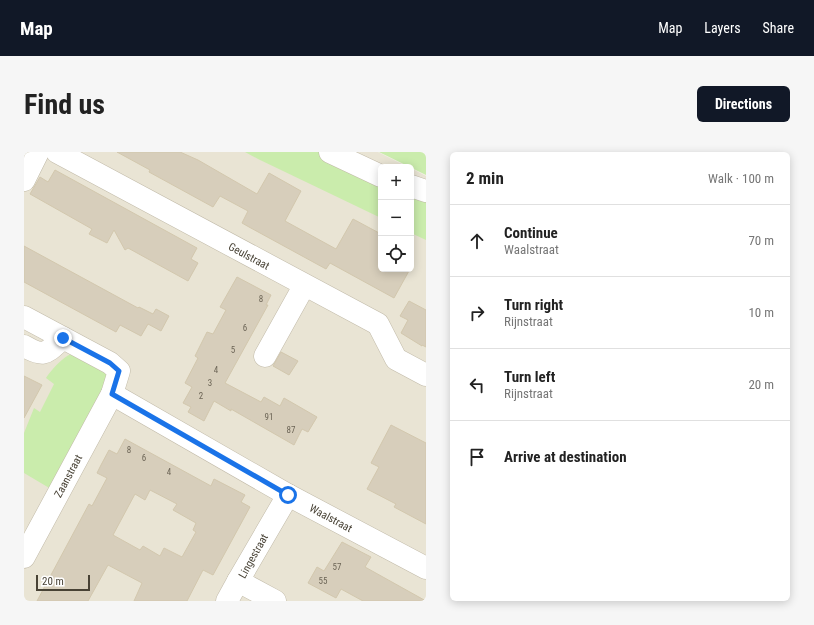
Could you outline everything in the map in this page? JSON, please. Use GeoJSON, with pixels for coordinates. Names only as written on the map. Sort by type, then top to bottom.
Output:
{"type":"FeatureCollection","features":[{"type":"Feature","properties":{"kind":"street"},"geometry":{"type":"LineString","coordinates":[[24,180],[38,152]]}},
{"type":"Feature","properties":{"kind":"street","name":"Geulstraat"},"geometry":{"type":"LineString","coordinates":[[57,152],[304,286],[378,324],[396,359],[426,375]]}},
{"type":"Feature","properties":{"kind":"street"},"geometry":{"type":"LineString","coordinates":[[330,152],[378,175]]}},
{"type":"Feature","properties":{"kind":"street"},"geometry":{"type":"LineString","coordinates":[[414,187],[426,192]]}},
{"type":"Feature","properties":{"kind":"street"},"geometry":{"type":"LineString","coordinates":[[264,356],[304,286]]}},
{"type":"Feature","properties":{"kind":"street"},"geometry":{"type":"LineString","coordinates":[[24,317],[63,338],[48,352],[37,353],[24,346]]}},
{"type":"Feature","properties":{"kind":"street","name":"Zaanstraat"},"geometry":{"type":"LineString","coordinates":[[24,557],[112,394],[119,371],[110,363],[63,338]]}},
{"type":"Feature","properties":{"kind":"street","name":"Waalstraat"},"geometry":{"type":"LineString","coordinates":[[112,394],[288,495],[426,568]]}},
{"type":"Feature","properties":{"kind":"street","name":"Lingestraat"},"geometry":{"type":"LineString","coordinates":[[275,601],[238,581],[288,495]]}},
{"type":"Feature","properties":{"kind":"street"},"geometry":{"type":"LineString","coordinates":[[227,601],[238,581]]}},
{"type":"Feature","properties":{"kind":"shaded area"},"geometry":{"type":"Polygon","coordinates":[[[24,152],[378,152],[402,164],[378,164],[378,272],[414,272],[414,170],[426,176],[426,601],[24,601],[24,152]]]}},
{"type":"Feature","properties":{"kind":"green space"},"geometry":{"type":"Polygon","coordinates":[[[245,152],[334,152],[378,174],[378,217],[245,152]]]}},
{"type":"Feature","properties":{"kind":"green space"},"geometry":{"type":"Polygon","coordinates":[[[379,152],[426,152],[426,175],[414,169],[414,164],[404,164],[379,152]]]}},
{"type":"Feature","properties":{"kind":"green space"},"geometry":{"type":"Polygon","coordinates":[[[414,192],[426,198],[426,240],[414,234],[414,192]]]}},
{"type":"Feature","properties":{"kind":"green space"},"geometry":{"type":"Polygon","coordinates":[[[71,354],[110,376],[51,489],[24,473],[24,433],[34,408],[40,412],[54,384],[46,378],[57,364],[71,354]]]}},
{"type":"Feature","properties":{"kind":"building"},"geometry":{"type":"Polygon","coordinates":[[[117,152],[180,152],[198,160],[257,194],[269,173],[301,191],[285,221],[336,249],[353,219],[378,232],[378,272],[408,272],[394,298],[330,263],[326,269],[242,223],[248,211],[220,196],[213,207],[149,172],[150,170],[117,152]]]}},
{"type":"Feature","properties":{"kind":"building"},"geometry":{"type":"Polygon","coordinates":[[[55,170],[197,248],[191,259],[198,263],[188,281],[128,248],[125,250],[114,230],[107,243],[89,234],[92,229],[30,194],[40,177],[48,182],[55,170]]]}},
{"type":"Feature","properties":{"kind":"building"},"geometry":{"type":"Polygon","coordinates":[[[24,246],[138,308],[139,307],[153,314],[156,309],[169,316],[161,331],[148,324],[141,336],[120,325],[116,332],[24,282],[24,246]]]}},
{"type":"Feature","properties":{"kind":"building"},"geometry":{"type":"Polygon","coordinates":[[[237,277],[271,295],[266,305],[268,305],[225,383],[261,402],[264,397],[280,406],[284,398],[317,417],[308,432],[302,429],[294,445],[214,401],[204,421],[188,412],[191,407],[183,403],[192,387],[185,383],[198,358],[195,356],[207,332],[213,334],[226,310],[220,307],[237,277]]]}},
{"type":"Feature","properties":{"kind":"building"},"geometry":{"type":"Polygon","coordinates":[[[409,301],[426,310],[426,347],[401,333],[408,320],[400,316],[409,301]]]}},
{"type":"Feature","properties":{"kind":"building"},"geometry":{"type":"Polygon","coordinates":[[[281,352],[298,361],[289,375],[273,366],[281,352]]]}},
{"type":"Feature","properties":{"kind":"building"},"geometry":{"type":"Polygon","coordinates":[[[24,376],[42,385],[24,418],[24,376]]]}},
{"type":"Feature","properties":{"kind":"building"},"geometry":{"type":"Polygon","coordinates":[[[391,425],[426,443],[426,524],[394,507],[396,504],[367,489],[379,467],[371,463],[391,425]]]}},
{"type":"Feature","properties":{"kind":"building"},"geometry":{"type":"Polygon","coordinates":[[[125,439],[211,486],[214,479],[245,495],[241,502],[250,507],[213,575],[203,570],[187,601],[134,601],[142,583],[108,565],[88,601],[37,601],[89,504],[92,506],[107,478],[97,473],[109,450],[117,454],[125,439]],[[150,490],[145,500],[135,494],[113,535],[140,550],[143,546],[160,556],[164,548],[182,557],[196,532],[193,530],[196,523],[173,510],[177,504],[150,490]]]}},
{"type":"Feature","properties":{"kind":"building"},"geometry":{"type":"Polygon","coordinates":[[[342,542],[371,557],[365,567],[426,601],[363,601],[341,589],[336,598],[308,583],[317,567],[324,571],[342,542]]]}},
{"type":"Feature","properties":{"kind":"route"},"geometry":{"type":"LineString","coordinates":[[63,338],[110,363],[119,371],[112,394],[288,495]]}}]}
